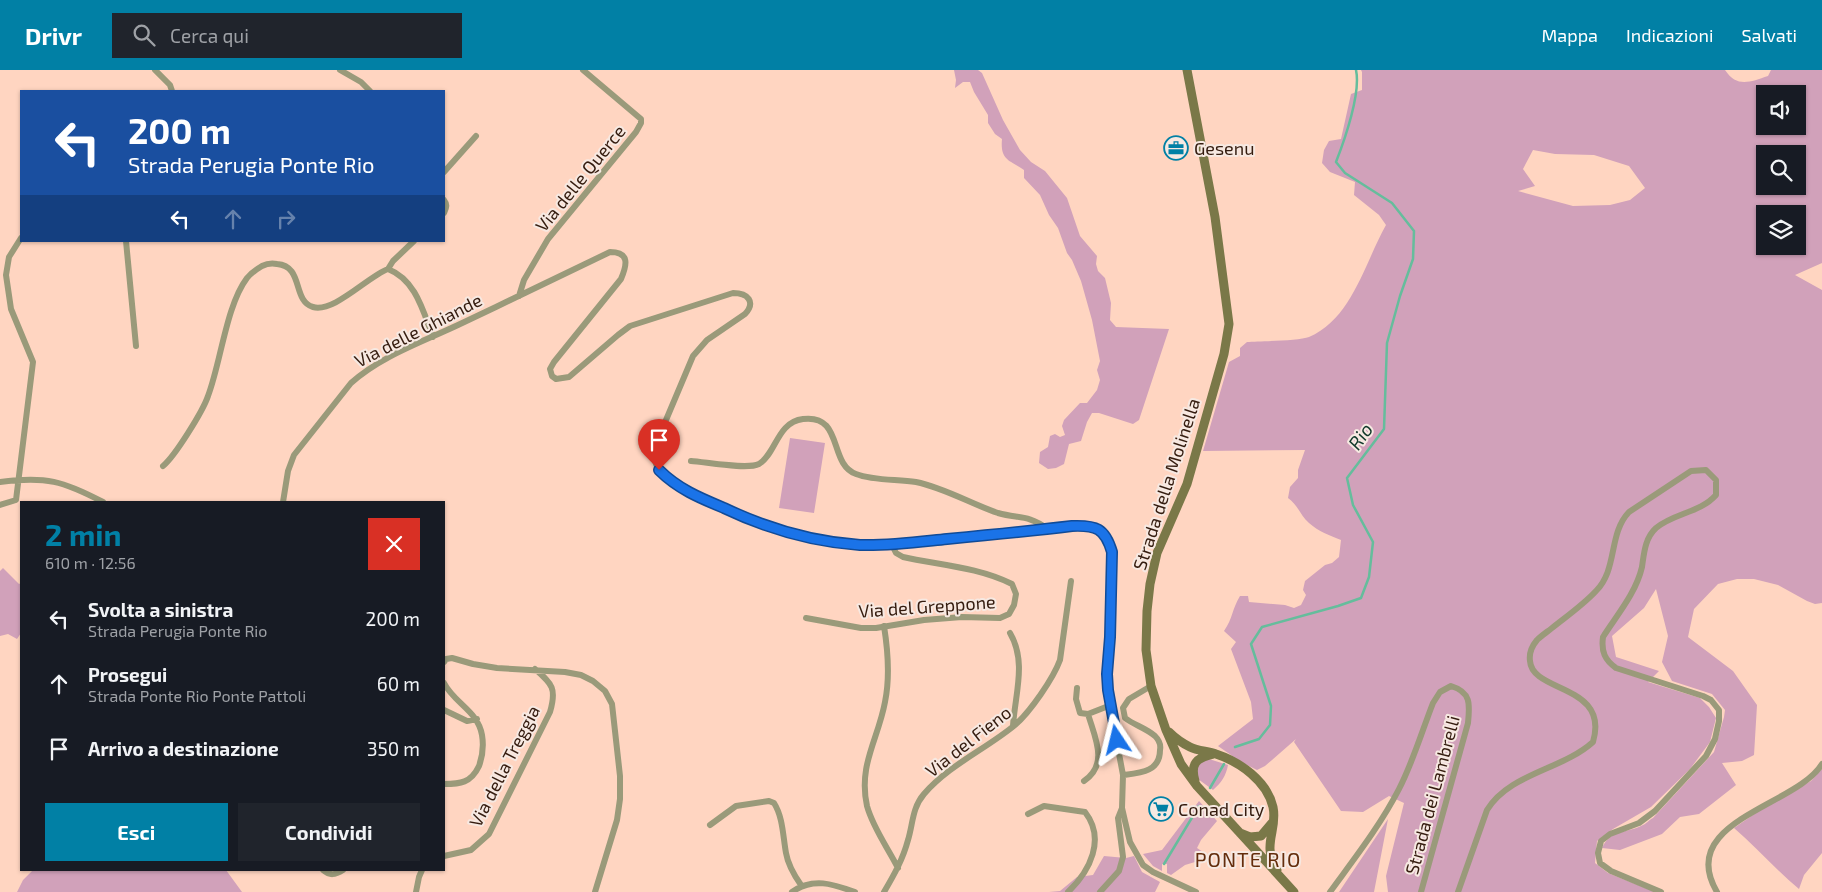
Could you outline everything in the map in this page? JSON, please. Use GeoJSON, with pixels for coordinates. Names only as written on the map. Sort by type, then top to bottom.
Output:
{"type":"FeatureCollection","features":[{"type":"Feature","properties":{"kind":"main road","name":"Strada della Molinella"},"geometry":{"type":"LineString","coordinates":[[1187,70],[1215,217],[1228,324],[1224,354],[1187,484],[1157,554],[1150,584],[1147,610],[1146,650],[1151,686],[1166,730],[1181,764],[1197,786],[1287,885]]}},
{"type":"Feature","properties":{"kind":"main road"},"geometry":{"type":"LineString","coordinates":[[1166,730],[1192,748],[1216,754],[1236,762],[1262,784],[1272,805],[1274,819],[1269,851],[1274,864],[1287,885],[1294,892]]}},
{"type":"Feature","properties":{"kind":"main road"},"geometry":{"type":"LineString","coordinates":[[1181,764],[1182,756],[1192,748]]}},
{"type":"Feature","properties":{"kind":"main road"},"geometry":{"type":"LineString","coordinates":[[1197,786],[1193,774],[1196,762],[1202,757],[1216,754]]}},
{"type":"Feature","properties":{"kind":"main road"},"geometry":{"type":"LineString","coordinates":[[1238,832],[1250,837],[1261,836],[1274,819]]}},
{"type":"Feature","properties":{"kind":"street"},"geometry":{"type":"LineString","coordinates":[[155,70],[170,85],[172,90]]}},
{"type":"Feature","properties":{"kind":"street"},"geometry":{"type":"LineString","coordinates":[[340,70],[361,82],[369,90]]}},
{"type":"Feature","properties":{"kind":"street","name":"Via delle Querce"},"geometry":{"type":"LineString","coordinates":[[519,296],[524,280],[548,239],[636,132],[641,122],[641,119],[583,70]]}},
{"type":"Feature","properties":{"kind":"street"},"geometry":{"type":"LineString","coordinates":[[445,171],[476,136]]}},
{"type":"Feature","properties":{"kind":"street"},"geometry":{"type":"LineString","coordinates":[[0,505],[16,500],[33,362],[11,308],[6,275],[10,257],[20,240]]}},
{"type":"Feature","properties":{"kind":"street"},"geometry":{"type":"LineString","coordinates":[[126,242],[136,346]]}},
{"type":"Feature","properties":{"kind":"street"},"geometry":{"type":"LineString","coordinates":[[163,466],[182,442],[208,398],[233,307],[249,276],[264,265],[274,263],[284,265],[293,272],[305,301],[311,307],[322,308],[332,305],[377,273],[388,269],[413,242]]}},
{"type":"Feature","properties":{"kind":"street","name":"Via delle Ghiande"},"geometry":{"type":"LineString","coordinates":[[283,501],[288,471],[294,454],[351,383],[374,365],[610,252],[618,252],[623,255],[626,263],[622,279],[554,362],[550,369],[552,376],[556,379],[569,377],[618,334],[630,326],[733,293],[741,293],[747,296],[750,309],[707,340],[693,356],[658,439],[655,461],[659,470],[671,482],[686,491],[773,528],[857,545],[892,545]]}},
{"type":"Feature","properties":{"kind":"street"},"geometry":{"type":"LineString","coordinates":[[388,269],[397,272],[404,278],[419,300],[432,337]]}},
{"type":"Feature","properties":{"kind":"street"},"geometry":{"type":"LineString","coordinates":[[691,461],[744,466],[759,464],[764,460],[781,433],[790,424],[804,419],[815,420],[825,424],[830,431],[842,463],[856,474],[931,485],[999,513],[1033,520],[1048,529]]}},
{"type":"Feature","properties":{"kind":"street"},"geometry":{"type":"LineString","coordinates":[[1458,892],[1487,810],[1494,799],[1505,790],[1587,747],[1593,742],[1596,734],[1596,719],[1589,704],[1535,673],[1530,664],[1530,652],[1537,640],[1583,603],[1597,590],[1606,578],[1617,532],[1623,519],[1629,512],[1691,471],[1706,470],[1716,480],[1716,495],[1709,503],[1664,523],[1650,536],[1637,582],[1603,637],[1601,647],[1603,654],[1616,668],[1703,696],[1711,700],[1719,710],[1719,721],[1715,739],[1706,756],[1655,811],[1639,822],[1610,834],[1601,841],[1598,853],[1600,863],[1611,871],[1661,892]]}},
{"type":"Feature","properties":{"kind":"street"},"geometry":{"type":"LineString","coordinates":[[0,482],[34,479],[52,481],[71,486],[101,501]]}},
{"type":"Feature","properties":{"kind":"street"},"geometry":{"type":"LineString","coordinates":[[892,545],[1086,525],[1095,527],[1103,533],[1112,552],[1108,690],[1123,775],[1122,808],[1130,842],[1143,865],[1153,872],[1196,892]]}},
{"type":"Feature","properties":{"kind":"street","name":"Via del Greppone"},"geometry":{"type":"LineString","coordinates":[[806,618],[860,628],[962,617],[1000,618],[1009,614],[1014,605],[1016,594],[1012,584],[1002,579],[903,557],[896,553],[892,545]]}},
{"type":"Feature","properties":{"kind":"street","name":"Via del Fieno"},"geometry":{"type":"LineString","coordinates":[[884,892],[898,868],[908,840],[914,812],[924,794],[950,771],[1024,717],[1056,670],[1060,660],[1071,581]]}},
{"type":"Feature","properties":{"kind":"street"},"geometry":{"type":"LineString","coordinates":[[884,626],[888,650],[885,702],[865,768],[865,788],[867,806],[871,816],[898,868]]}},
{"type":"Feature","properties":{"kind":"street"},"geometry":{"type":"LineString","coordinates":[[1010,633],[1017,645],[1020,665],[1014,726]]}},
{"type":"Feature","properties":{"kind":"street"},"geometry":{"type":"LineString","coordinates":[[445,660],[452,658],[497,668],[535,669],[581,675],[593,681],[604,691],[612,704],[620,776],[620,800],[617,820],[595,892]]}},
{"type":"Feature","properties":{"kind":"street","name":"Via della Treggia"},"geometry":{"type":"LineString","coordinates":[[445,856],[471,850],[489,834],[550,712],[553,692],[550,683],[535,669]]}},
{"type":"Feature","properties":{"kind":"street","name":"Via della Treggia"},"geometry":{"type":"LineString","coordinates":[[445,684],[477,719],[481,729],[484,748],[477,769],[469,780],[460,784],[445,784]]}},
{"type":"Feature","properties":{"kind":"street"},"geometry":{"type":"LineString","coordinates":[[1123,775],[1147,772],[1156,766],[1160,757],[1160,747],[1157,738],[1125,718],[1123,708],[1129,699],[1151,686]]}},
{"type":"Feature","properties":{"kind":"street","name":"Strada dei Lambrelli"},"geometry":{"type":"LineString","coordinates":[[1330,892],[1378,826],[1400,788],[1433,703],[1440,692],[1451,686],[1460,689],[1467,696],[1470,707],[1469,715],[1421,892]]}},
{"type":"Feature","properties":{"kind":"street"},"geometry":{"type":"LineString","coordinates":[[1077,688],[1080,713],[1088,714],[1111,705]]}},
{"type":"Feature","properties":{"kind":"street"},"geometry":{"type":"LineString","coordinates":[[445,710],[467,721],[477,719]]}},
{"type":"Feature","properties":{"kind":"street"},"geometry":{"type":"LineString","coordinates":[[1084,781],[1094,773],[1099,762],[1088,714]]}},
{"type":"Feature","properties":{"kind":"street"},"geometry":{"type":"LineString","coordinates":[[1717,892],[1708,870],[1710,852],[1715,843],[1723,834],[1758,807],[1805,782],[1822,764]]}},
{"type":"Feature","properties":{"kind":"street"},"geometry":{"type":"LineString","coordinates":[[710,826],[736,806],[769,801],[774,803],[781,820],[786,855],[792,871],[801,885]]}},
{"type":"Feature","properties":{"kind":"street"},"geometry":{"type":"LineString","coordinates":[[1028,814],[1044,806],[1063,808],[1085,812],[1092,821],[1096,839],[1091,860],[1086,871],[1068,892]]}},
{"type":"Feature","properties":{"kind":"street"},"geometry":{"type":"LineString","coordinates":[[1100,892],[1119,871],[1123,857],[1118,818],[1122,808]]}},
{"type":"Feature","properties":{"kind":"street"},"geometry":{"type":"LineString","coordinates":[[324,871],[328,874],[336,875],[342,871]]}},
{"type":"Feature","properties":{"kind":"street"},"geometry":{"type":"LineString","coordinates":[[416,892],[422,871]]}},
{"type":"Feature","properties":{"kind":"street"},"geometry":{"type":"LineString","coordinates":[[792,892],[801,885],[829,882],[855,892]]}},
{"type":"Feature","properties":{"kind":"shaded area"},"geometry":{"type":"Polygon","coordinates":[[[954,70],[978,70],[982,73],[1003,120],[1020,150],[1031,162],[1045,171],[1067,198],[1080,236],[1097,256],[1096,264],[1098,271],[1105,278],[1111,303],[1110,320],[1116,327],[1169,329],[1139,420],[1133,424],[1099,413],[1092,413],[1081,441],[1069,444],[1064,464],[1056,468],[1048,469],[1039,463],[1040,452],[1048,447],[1050,436],[1055,434],[1060,437],[1065,435],[1062,426],[1064,420],[1080,403],[1087,403],[1097,390],[1100,380],[1097,370],[1100,361],[1092,320],[1081,281],[1067,253],[1058,228],[1049,215],[1040,195],[1024,178],[1024,170],[1004,155],[1002,139],[995,134],[988,123],[988,115],[970,82],[963,82],[955,88],[954,70]]]}},
{"type":"Feature","properties":{"kind":"shaded area"},"geometry":{"type":"Polygon","coordinates":[[[1361,70],[1725,70],[1734,79],[1744,82],[1768,76],[1771,70],[1822,70],[1822,263],[1795,275],[1822,290],[1822,603],[1815,604],[1807,601],[1778,585],[1754,579],[1737,579],[1718,584],[1694,609],[1688,637],[1733,671],[1757,705],[1754,755],[1742,761],[1722,763],[1736,785],[1699,814],[1680,817],[1662,834],[1620,850],[1602,848],[1610,837],[1615,834],[1637,828],[1653,818],[1714,752],[1725,710],[1712,694],[1672,681],[1662,662],[1668,636],[1656,589],[1644,608],[1612,636],[1616,657],[1659,671],[1648,682],[1700,698],[1716,718],[1710,742],[1690,769],[1651,807],[1613,829],[1597,841],[1595,863],[1608,873],[1655,892],[1388,892],[1386,876],[1404,803],[1389,796],[1363,812],[1341,811],[1294,742],[1296,739],[1265,766],[1257,770],[1241,762],[1218,746],[1253,719],[1251,702],[1231,649],[1236,642],[1224,631],[1240,596],[1248,596],[1249,602],[1285,605],[1294,608],[1301,605],[1306,595],[1303,590],[1305,581],[1325,565],[1332,563],[1339,557],[1341,540],[1313,526],[1288,498],[1290,487],[1298,478],[1298,470],[1305,450],[1203,451],[1229,362],[1240,356],[1240,348],[1247,342],[1309,337],[1324,329],[1347,303],[1356,288],[1386,225],[1379,215],[1354,195],[1355,182],[1330,172],[1322,163],[1324,150],[1329,141],[1341,139],[1351,94],[1362,90],[1361,70]],[[1533,150],[1523,169],[1535,186],[1518,191],[1573,206],[1610,205],[1630,200],[1645,188],[1629,166],[1594,155],[1555,154],[1533,150]]]}},
{"type":"Feature","properties":{"kind":"shaded area"},"geometry":{"type":"Polygon","coordinates":[[[790,438],[825,443],[814,513],[779,508],[790,438]]]}},
{"type":"Feature","properties":{"kind":"shaded area"},"geometry":{"type":"Polygon","coordinates":[[[3,568],[20,584],[20,634],[17,639],[8,634],[0,636],[0,571],[3,568]]]}},
{"type":"Feature","properties":{"kind":"shaded area"},"geometry":{"type":"Polygon","coordinates":[[[1209,759],[1228,765],[1223,779],[1213,790],[1198,779],[1196,767],[1200,761],[1209,759]]]}},
{"type":"Feature","properties":{"kind":"shaded area"},"geometry":{"type":"Polygon","coordinates":[[[1822,769],[1822,853],[1804,875],[1799,889],[1734,828],[1766,806],[1811,781],[1822,769]]]}},
{"type":"Feature","properties":{"kind":"shaded area"},"geometry":{"type":"Polygon","coordinates":[[[1199,801],[1217,821],[1201,840],[1197,848],[1203,852],[1195,862],[1185,865],[1171,875],[1167,873],[1167,864],[1162,864],[1162,871],[1153,866],[1143,854],[1162,850],[1199,801]]]}},
{"type":"Feature","properties":{"kind":"shaded area"},"geometry":{"type":"Polygon","coordinates":[[[1388,819],[1374,892],[1339,892],[1388,819]]]}},
{"type":"Feature","properties":{"kind":"shaded area"},"geometry":{"type":"Polygon","coordinates":[[[1104,856],[1126,858],[1134,856],[1142,872],[1160,882],[1155,892],[1049,892],[1060,891],[1077,877],[1093,875],[1104,856]]]}},
{"type":"Feature","properties":{"kind":"shaded area"},"geometry":{"type":"Polygon","coordinates":[[[32,871],[227,871],[242,892],[17,892],[23,880],[32,871]]]}},
{"type":"Feature","properties":{"kind":"waterway","name":"Rio"},"geometry":{"type":"LineString","coordinates":[[1235,747],[1259,739],[1270,725],[1271,706],[1251,644],[1262,627],[1361,598],[1369,577],[1373,542],[1353,505],[1347,478],[1384,429],[1387,343],[1413,259],[1414,231],[1392,203],[1345,173],[1336,162],[1348,129],[1354,103],[1357,80],[1356,70]]}},
{"type":"Feature","properties":{"kind":"waterway","name":"Rio"},"geometry":{"type":"LineString","coordinates":[[1210,788],[1224,764]]}},
{"type":"Feature","properties":{"kind":"waterway","name":"Rio"},"geometry":{"type":"LineString","coordinates":[[1164,864],[1199,806]]}},
{"type":"Feature","properties":{"kind":"place","name":"Gesenu"},"geometry":{"type":"Point","coordinates":[1176,148]}},
{"type":"Feature","properties":{"kind":"place","name":"Conad City"},"geometry":{"type":"Point","coordinates":[1161,809]}},
{"type":"Feature","properties":{"kind":"district","name":"PONTE RIO"},"geometry":{"type":"Point","coordinates":[1248,859]}},
{"type":"Feature","properties":{"kind":"route"},"geometry":{"type":"LineString","coordinates":[[659,470],[671,482],[686,491],[773,528],[857,545],[892,545],[1072,526],[1086,525],[1095,527],[1103,533],[1112,552],[1107,674],[1117,740]]}}]}
